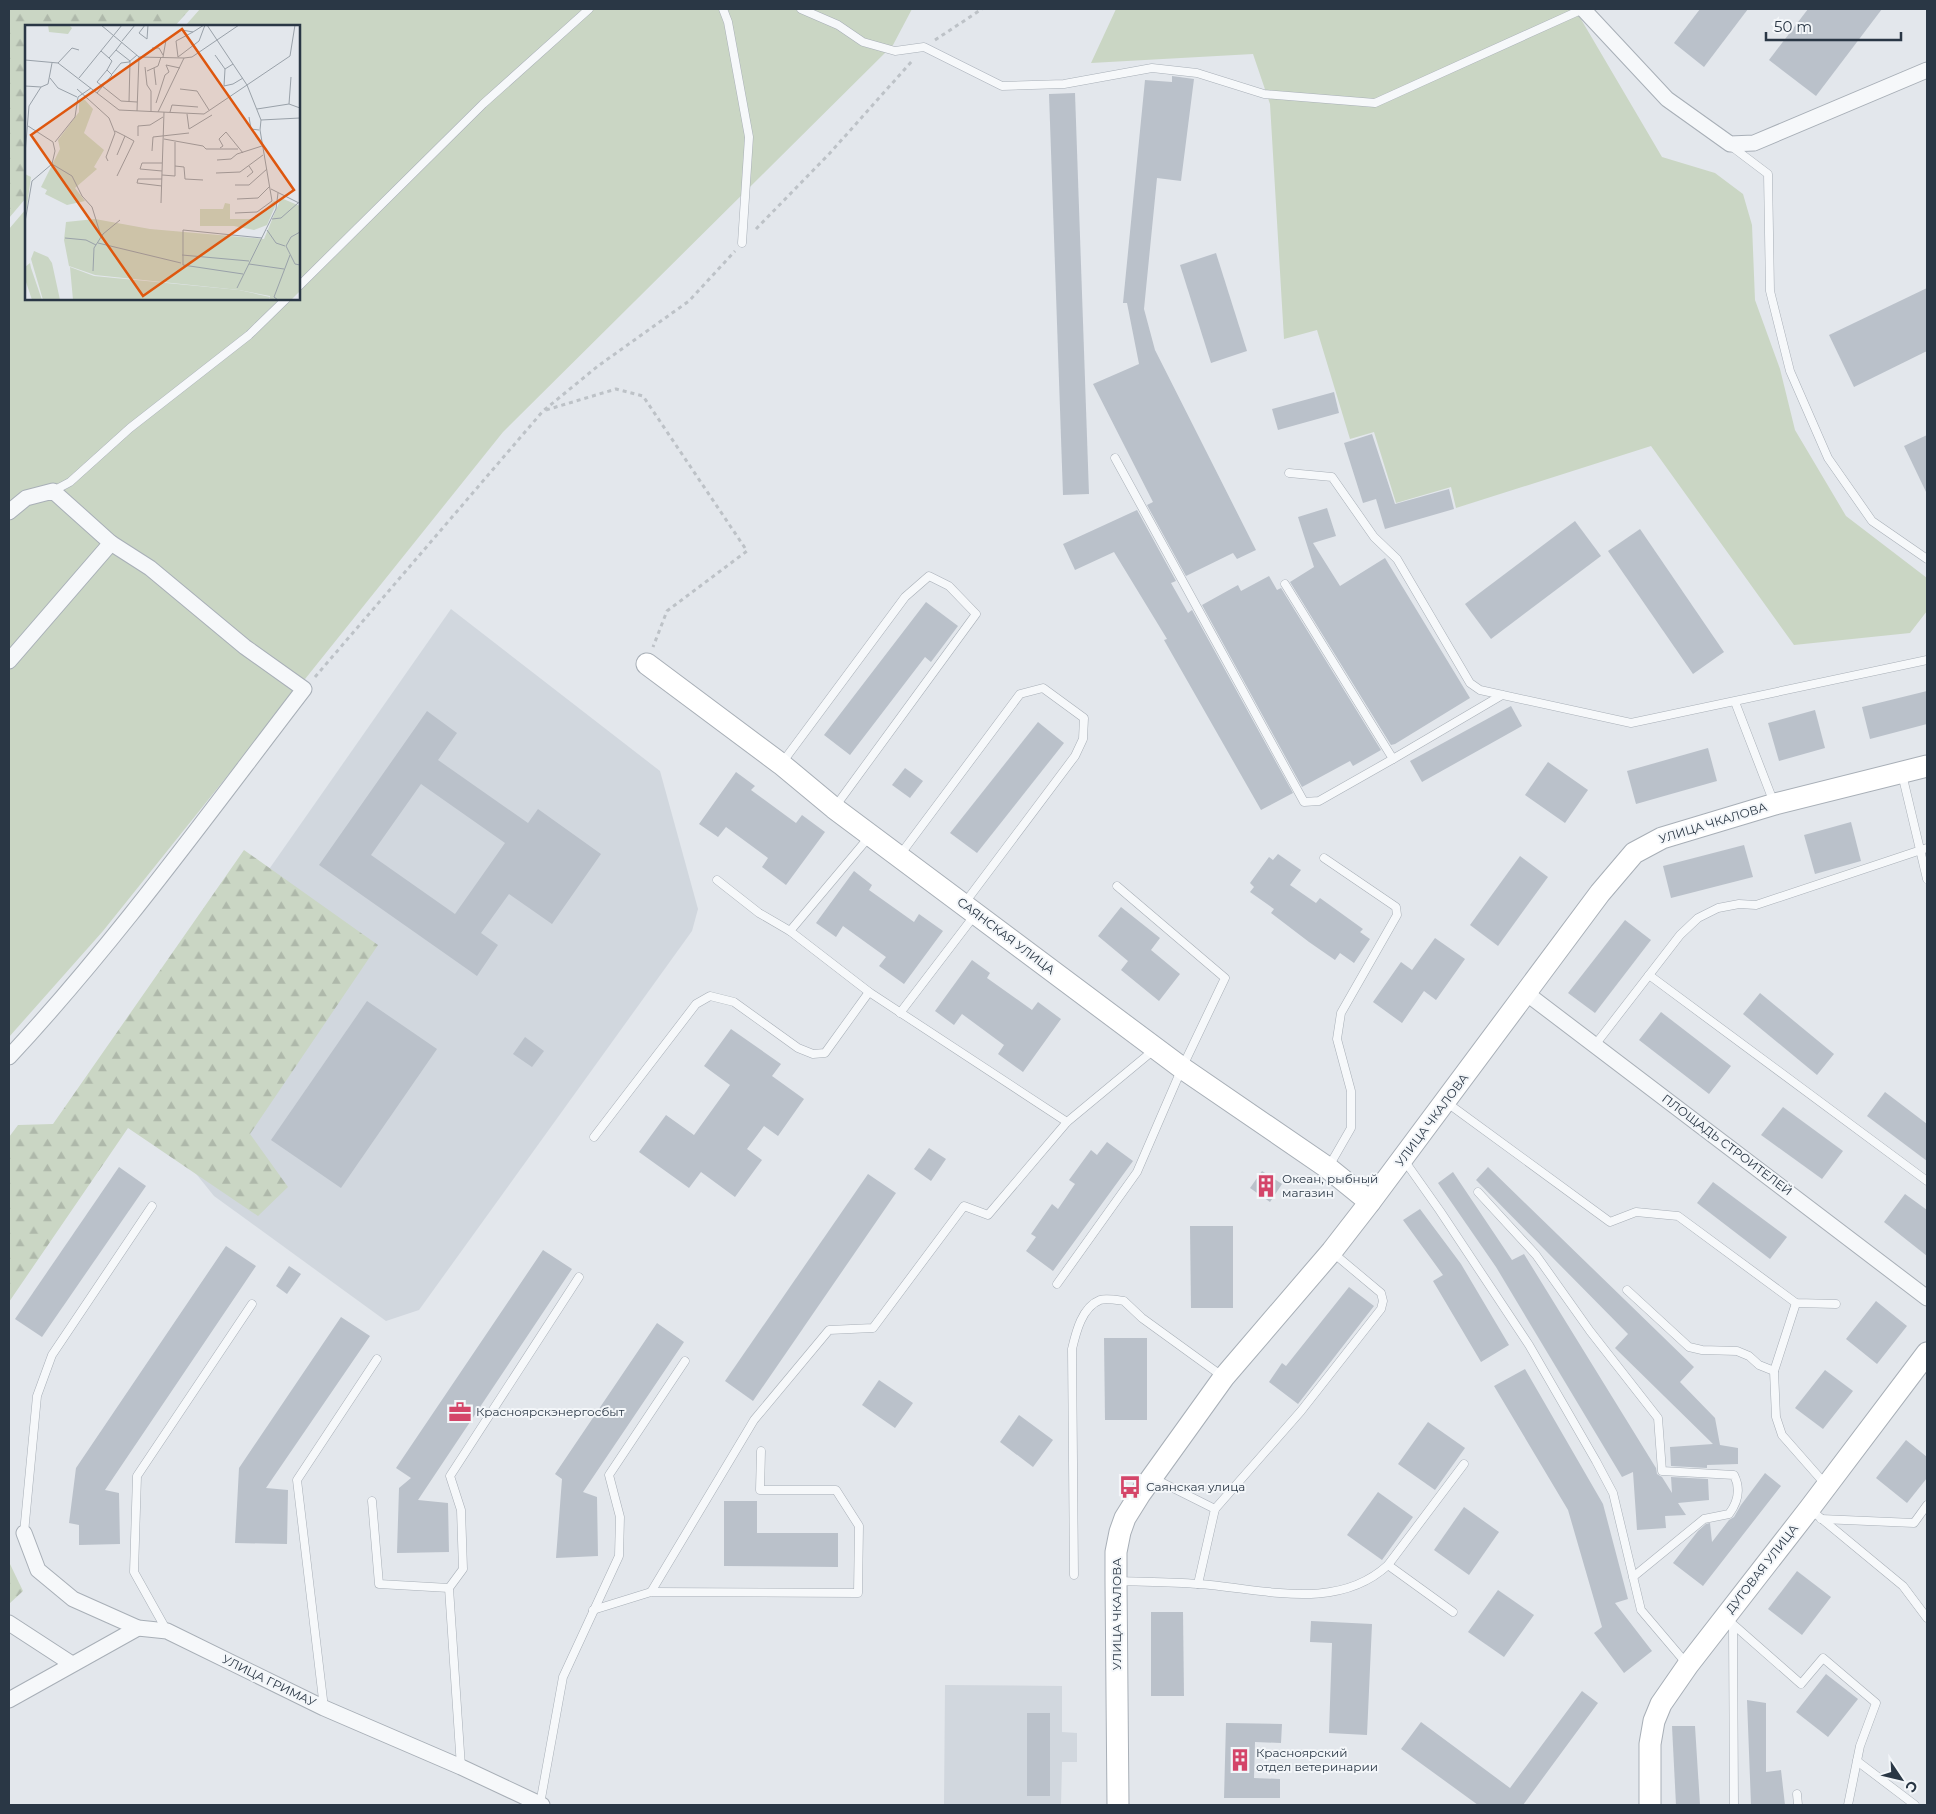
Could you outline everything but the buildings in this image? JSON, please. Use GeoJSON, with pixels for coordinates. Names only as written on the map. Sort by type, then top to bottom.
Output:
{"type":"FeatureCollection","features":[{"type":"Feature","properties":{"kind":"main road","name":"САЯНСКАЯ УЛИЦА"},"geometry":{"type":"LineString","coordinates":[[647,664],[781,764],[834,808],[1182,1068],[1328,1168],[1370,1202]]}},
{"type":"Feature","properties":{"kind":"main road","name":"УЛИЦА ЧКАЛОВА"},"geometry":{"type":"LineString","coordinates":[[1118,1805],[1116,1552],[1120,1532],[1132,1506],[1224,1377],[1332,1251],[1446,1102],[1600,893],[1634,853],[1662,838],[1775,804],[1927,766]]}},
{"type":"Feature","properties":{"kind":"main road","name":"ДУГОВАЯ УЛИЦА"},"geometry":{"type":"LineString","coordinates":[[1650,1805],[1650,1744],[1654,1721],[1661,1704],[1688,1665],[1729,1622],[1816,1514],[1826,1485],[1927,1353]]}},
{"type":"Feature","properties":{"kind":"street"},"geometry":{"type":"LineString","coordinates":[[1583,9],[1666,99],[1730,144],[1754,143],[1927,70]]}},
{"type":"Feature","properties":{"kind":"street"},"geometry":{"type":"LineString","coordinates":[[9,512],[26,498],[53,491],[112,543],[150,568],[246,647],[304,689],[145,896],[86,969],[9,1057]]}},
{"type":"Feature","properties":{"kind":"street"},"geometry":{"type":"LineString","coordinates":[[9,661],[112,543]]}},
{"type":"Feature","properties":{"kind":"street","name":"ПЛОЩАДЬ СТРОИТЕЛЕЙ"},"geometry":{"type":"LineString","coordinates":[[1526,992],[1927,1298]]}},
{"type":"Feature","properties":{"kind":"street","name":"УЛИЦА ГРИМАУ"},"geometry":{"type":"LineString","coordinates":[[24,1533],[38,1570],[73,1599],[138,1628],[167,1631],[324,1708],[461,1767],[541,1805]]}},
{"type":"Feature","properties":{"kind":"street"},"geometry":{"type":"LineString","coordinates":[[9,1623],[72,1664]]}},
{"type":"Feature","properties":{"kind":"street"},"geometry":{"type":"LineString","coordinates":[[9,1700],[138,1628]]}},
{"type":"Feature","properties":{"kind":"lane"},"geometry":{"type":"LineString","coordinates":[[300,285],[483,104],[589,9]]}},
{"type":"Feature","properties":{"kind":"lane"},"geometry":{"type":"LineString","coordinates":[[723,9],[728,22],[749,137],[742,243]]}},
{"type":"Feature","properties":{"kind":"lane"},"geometry":{"type":"LineString","coordinates":[[801,9],[838,25],[863,42],[895,51],[924,48],[1002,86],[1064,84],[1152,68],[1197,73],[1264,94],[1375,103],[1583,9]]}},
{"type":"Feature","properties":{"kind":"lane"},"geometry":{"type":"LineString","coordinates":[[1730,144],[1768,174],[1770,291],[1790,371],[1828,458],[1872,521],[1927,559]]}},
{"type":"Feature","properties":{"kind":"lane"},"geometry":{"type":"LineString","coordinates":[[53,491],[70,482],[130,428],[249,335],[285,300]]}},
{"type":"Feature","properties":{"kind":"lane"},"geometry":{"type":"LineString","coordinates":[[1115,458],[1304,802],[1318,801],[1502,695]]}},
{"type":"Feature","properties":{"kind":"lane"},"geometry":{"type":"LineString","coordinates":[[1289,473],[1332,477],[1374,536],[1397,559],[1470,682],[1480,690],[1631,724],[1927,660]]}},
{"type":"Feature","properties":{"kind":"lane"},"geometry":{"type":"LineString","coordinates":[[781,764],[905,597],[929,576],[949,586],[976,614],[834,808]]}},
{"type":"Feature","properties":{"kind":"lane"},"geometry":{"type":"LineString","coordinates":[[1285,584],[1393,759]]}},
{"type":"Feature","properties":{"kind":"lane"},"geometry":{"type":"LineString","coordinates":[[899,857],[1020,694],[1043,688],[1084,718],[1083,739],[1075,756],[969,909],[900,1013]]}},
{"type":"Feature","properties":{"kind":"lane"},"geometry":{"type":"LineString","coordinates":[[1735,702],[1775,804]]}},
{"type":"Feature","properties":{"kind":"lane"},"geometry":{"type":"LineString","coordinates":[[1901,772],[1924,849],[1927,879]]}},
{"type":"Feature","properties":{"kind":"lane"},"geometry":{"type":"LineString","coordinates":[[790,931],[870,835]]}},
{"type":"Feature","properties":{"kind":"lane"},"geometry":{"type":"LineString","coordinates":[[1595,1044],[1680,935],[1698,918],[1718,908],[1739,904],[1756,905],[1924,849]]}},
{"type":"Feature","properties":{"kind":"lane"},"geometry":{"type":"LineString","coordinates":[[1324,858],[1396,907],[1396,915],[1341,1013],[1337,1039],[1351,1091],[1351,1128],[1328,1168]]}},
{"type":"Feature","properties":{"kind":"lane"},"geometry":{"type":"LineString","coordinates":[[717,880],[759,913],[790,931],[869,992],[1066,1122]]}},
{"type":"Feature","properties":{"kind":"lane"},"geometry":{"type":"LineString","coordinates":[[1057,1284],[1137,1172],[1182,1068],[1225,978],[1116,886]]}},
{"type":"Feature","properties":{"kind":"lane"},"geometry":{"type":"LineString","coordinates":[[1649,975],[1927,1182]]}},
{"type":"Feature","properties":{"kind":"lane"},"geometry":{"type":"LineString","coordinates":[[594,1136],[696,1004],[710,996],[734,1002],[798,1048],[813,1054],[825,1053],[869,992]]}},
{"type":"Feature","properties":{"kind":"lane"},"geometry":{"type":"LineString","coordinates":[[651,1592],[754,1420],[829,1330],[873,1328],[964,1206],[988,1215],[1066,1122],[1156,1048]]}},
{"type":"Feature","properties":{"kind":"lane"},"geometry":{"type":"LineString","coordinates":[[1446,1102],[1610,1222],[1636,1212],[1678,1216],[1796,1303],[1836,1304]]}},
{"type":"Feature","properties":{"kind":"lane"},"geometry":{"type":"LineString","coordinates":[[1403,1158],[1529,1345],[1596,1460],[1613,1493],[1641,1610],[1688,1665]]}},
{"type":"Feature","properties":{"kind":"lane"},"geometry":{"type":"LineString","coordinates":[[1478,1192],[1536,1255],[1590,1331],[1658,1418],[1662,1472],[1734,1475],[1737,1482],[1738,1502],[1729,1514],[1704,1519],[1633,1577]]}},
{"type":"Feature","properties":{"kind":"lane"},"geometry":{"type":"LineString","coordinates":[[24,1533],[36,1396],[52,1355],[152,1206]]}},
{"type":"Feature","properties":{"kind":"lane"},"geometry":{"type":"LineString","coordinates":[[1198,1584],[1215,1509],[1301,1411],[1381,1309],[1383,1301],[1381,1293],[1332,1251]]}},
{"type":"Feature","properties":{"kind":"lane"},"geometry":{"type":"LineString","coordinates":[[461,1767],[449,1588],[463,1569],[461,1510],[450,1476],[579,1277]]}},
{"type":"Feature","properties":{"kind":"lane"},"geometry":{"type":"LineString","coordinates":[[1626,1290],[1689,1347],[1702,1350],[1737,1351],[1749,1356],[1759,1366],[1774,1371]]}},
{"type":"Feature","properties":{"kind":"lane"},"geometry":{"type":"LineString","coordinates":[[1074,1575],[1072,1349],[1077,1330],[1088,1309],[1101,1300],[1124,1301],[1142,1318],[1224,1377]]}},
{"type":"Feature","properties":{"kind":"lane"},"geometry":{"type":"LineString","coordinates":[[1796,1303],[1774,1371],[1776,1417],[1782,1435],[1826,1485]]}},
{"type":"Feature","properties":{"kind":"lane"},"geometry":{"type":"LineString","coordinates":[[167,1631],[134,1572],[137,1476],[252,1304]]}},
{"type":"Feature","properties":{"kind":"lane"},"geometry":{"type":"LineString","coordinates":[[324,1708],[297,1480],[377,1359]]}},
{"type":"Feature","properties":{"kind":"lane"},"geometry":{"type":"LineString","coordinates":[[541,1805],[563,1677],[619,1556],[620,1517],[609,1476],[685,1361]]}},
{"type":"Feature","properties":{"kind":"lane"},"geometry":{"type":"LineString","coordinates":[[593,1610],[651,1592],[858,1592],[859,1526],[836,1490],[760,1490],[761,1451]]}},
{"type":"Feature","properties":{"kind":"lane"},"geometry":{"type":"LineString","coordinates":[[1116,1581],[1198,1584],[1314,1595],[1352,1588],[1377,1575],[1388,1565],[1464,1464]]}},
{"type":"Feature","properties":{"kind":"lane"},"geometry":{"type":"LineString","coordinates":[[1152,1478],[1215,1509]]}},
{"type":"Feature","properties":{"kind":"lane"},"geometry":{"type":"LineString","coordinates":[[372,1501],[379,1584],[449,1588]]}},
{"type":"Feature","properties":{"kind":"lane"},"geometry":{"type":"LineString","coordinates":[[1816,1514],[1914,1523],[1927,1505]]}},
{"type":"Feature","properties":{"kind":"lane"},"geometry":{"type":"LineString","coordinates":[[1816,1514],[1903,1586],[1927,1618]]}},
{"type":"Feature","properties":{"kind":"lane"},"geometry":{"type":"LineString","coordinates":[[1388,1565],[1453,1612]]}},
{"type":"Feature","properties":{"kind":"lane"},"geometry":{"type":"LineString","coordinates":[[1729,1622],[1801,1684],[1823,1658],[1876,1703],[1860,1746],[1848,1805]]}},
{"type":"Feature","properties":{"kind":"lane"},"geometry":{"type":"LineString","coordinates":[[1729,1622],[1734,1805]]}},
{"type":"Feature","properties":{"kind":"lane"},"geometry":{"type":"LineString","coordinates":[[1857,1761],[1915,1805]]}},
{"type":"Feature","properties":{"kind":"lane"},"geometry":{"type":"LineString","coordinates":[[1797,1794],[1798,1805]]}},
{"type":"Feature","properties":{"kind":"path"},"geometry":{"type":"LineString","coordinates":[[304,689],[543,411],[598,366],[690,301],[742,243],[830,153],[924,48],[982,9]]}},
{"type":"Feature","properties":{"kind":"path"},"geometry":{"type":"LineString","coordinates":[[543,411],[616,390],[643,396],[747,551],[667,611],[647,664]]}},
{"type":"Feature","properties":{"kind":"shaded area"},"geometry":{"type":"Polygon","coordinates":[[[451,609],[660,771],[698,909],[692,931],[419,1310],[386,1321],[214,1196],[121,1081],[451,609]]]}},
{"type":"Feature","properties":{"kind":"shaded area"},"geometry":{"type":"Polygon","coordinates":[[[945,1685],[1062,1686],[1062,1732],[1077,1733],[1077,1762],[1062,1762],[1061,1805],[944,1805],[945,1685]]]}},
{"type":"Feature","properties":{"kind":"green space"},"geometry":{"type":"Polygon","coordinates":[[[9,9],[190,9],[176,25],[25,25],[25,199],[9,218],[9,9]]]}},
{"type":"Feature","properties":{"kind":"green space"},"geometry":{"type":"Polygon","coordinates":[[[200,9],[912,9],[893,45],[503,432],[103,931],[9,1037],[9,229],[25,210],[25,300],[300,300],[300,25],[186,25],[200,9]]]}},
{"type":"Feature","properties":{"kind":"green space"},"geometry":{"type":"Polygon","coordinates":[[[1116,9],[1575,9],[1662,157],[1715,173],[1743,194],[1752,225],[1755,300],[1780,369],[1795,430],[1846,516],[1927,578],[1927,611],[1910,633],[1794,645],[1651,446],[1456,508],[1451,487],[1396,503],[1374,432],[1350,439],[1317,330],[1284,339],[1270,104],[1253,54],[1091,63],[1116,9]]]}},
{"type":"Feature","properties":{"kind":"green space"},"geometry":{"type":"Polygon","coordinates":[[[244,850],[378,945],[250,1134],[288,1187],[258,1216],[128,1128],[9,1302],[9,1137],[18,1125],[53,1124],[244,850]]]}},
{"type":"Feature","properties":{"kind":"green space"},"geometry":{"type":"Polygon","coordinates":[[[9,1562],[23,1591],[9,1604],[9,1562]]]}},
{"type":"Feature","properties":{"kind":"place","name":"Океан, рыбный магазин"},"geometry":{"type":"Point","coordinates":[1266,1186]}},
{"type":"Feature","properties":{"kind":"place","name":"Красноярскэнергосбыт"},"geometry":{"type":"Point","coordinates":[460,1412]}},
{"type":"Feature","properties":{"kind":"place","name":"Саянская улица"},"geometry":{"type":"Point","coordinates":[1130,1487]}},
{"type":"Feature","properties":{"kind":"place","name":"Красноярский отдел ветеринарии"},"geometry":{"type":"Point","coordinates":[1240,1760]}}]}
